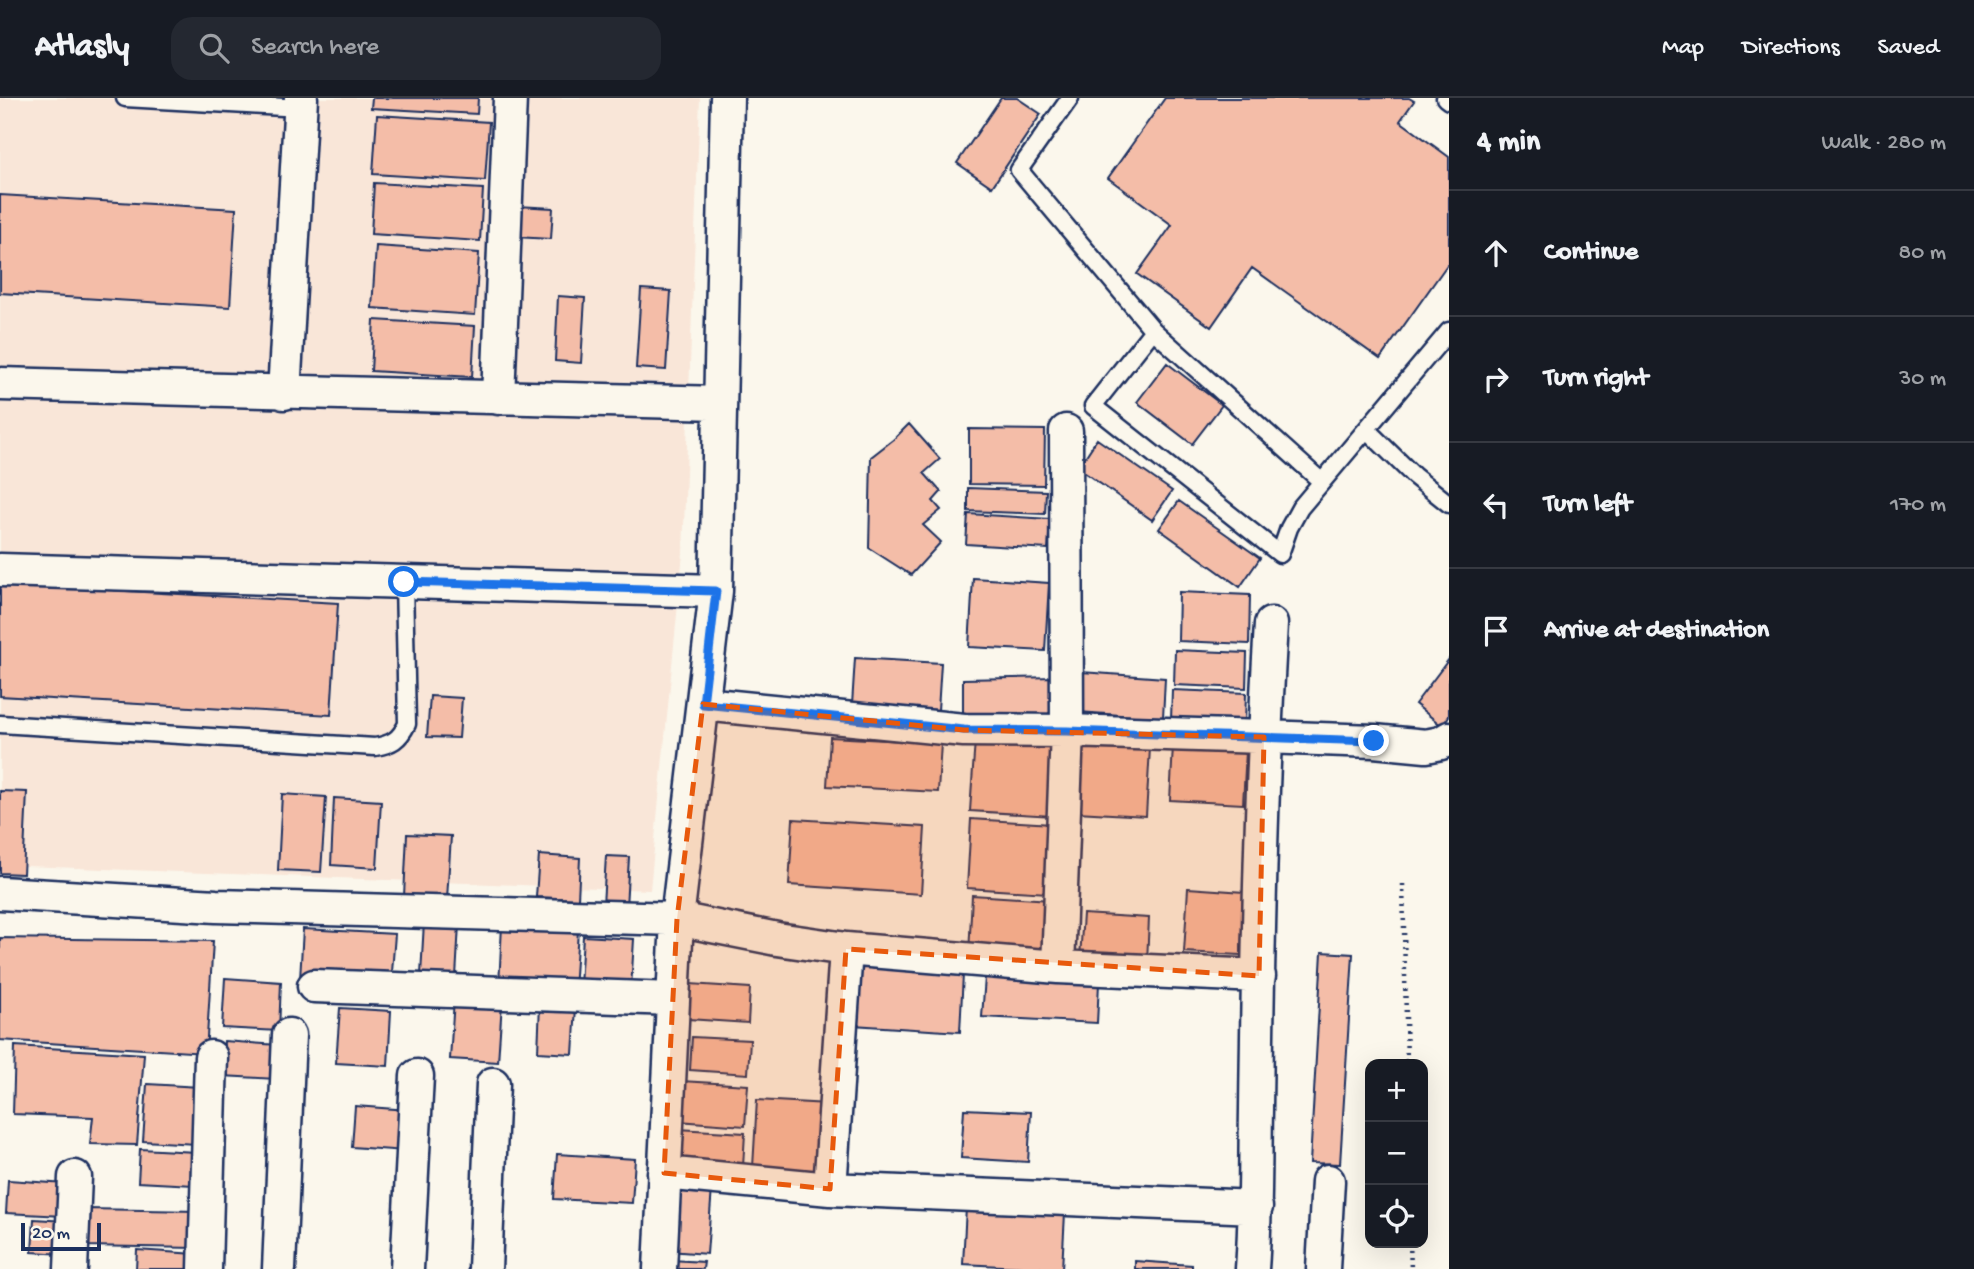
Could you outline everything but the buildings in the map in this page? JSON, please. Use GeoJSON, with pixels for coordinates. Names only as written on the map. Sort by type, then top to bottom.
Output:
{"type":"FeatureCollection","features":[{"type":"Feature","properties":{"kind":"street"},"geometry":{"type":"LineString","coordinates":[[498,398],[510,98]]}},
{"type":"Feature","properties":{"kind":"street"},"geometry":{"type":"LineString","coordinates":[[660,1269],[677,919],[716,591],[727,98]]}},
{"type":"Feature","properties":{"kind":"street"},"geometry":{"type":"LineString","coordinates":[[284,393],[301,103]]}},
{"type":"Feature","properties":{"kind":"street"},"geometry":{"type":"LineString","coordinates":[[0,384],[720,403]]}},
{"type":"Feature","properties":{"kind":"street"},"geometry":{"type":"LineString","coordinates":[[1058,967],[1067,731],[1066,431]]}},
{"type":"Feature","properties":{"kind":"street"},"geometry":{"type":"LineString","coordinates":[[0,570],[716,591]]}},
{"type":"Feature","properties":{"kind":"street"},"geometry":{"type":"LineString","coordinates":[[1252,1269],[1256,1207],[1255,1111],[1264,737],[1271,624]]}},
{"type":"Feature","properties":{"kind":"street"},"geometry":{"type":"LineString","coordinates":[[703,704],[964,730],[1264,737],[1374,741],[1426,746],[1449,738]]}},
{"type":"Feature","properties":{"kind":"street"},"geometry":{"type":"LineString","coordinates":[[0,893],[216,906],[677,919],[777,939],[846,948],[1058,967],[1259,975]]}},
{"type":"Feature","properties":{"kind":"street"},"geometry":{"type":"LineString","coordinates":[[830,1189],[846,948]]}},
{"type":"Feature","properties":{"kind":"street"},"geometry":{"type":"LineString","coordinates":[[314,986],[673,999]]}},
{"type":"Feature","properties":{"kind":"street"},"geometry":{"type":"LineString","coordinates":[[279,1269],[289,1035]]}},
{"type":"Feature","properties":{"kind":"street"},"geometry":{"type":"LineString","coordinates":[[205,1269],[211,1057]]}},
{"type":"Feature","properties":{"kind":"street"},"geometry":{"type":"LineString","coordinates":[[407,1269],[417,1076]]}},
{"type":"Feature","properties":{"kind":"street"},"geometry":{"type":"LineString","coordinates":[[485,1269],[493,1084]]}},
{"type":"Feature","properties":{"kind":"street"},"geometry":{"type":"LineString","coordinates":[[664,1173],[830,1189],[1256,1207]]}},
{"type":"Feature","properties":{"kind":"street"},"geometry":{"type":"LineString","coordinates":[[71,1269],[75,1177]]}},
{"type":"Feature","properties":{"kind":"street"},"geometry":{"type":"LineString","coordinates":[[1323,1269],[1328,1181]]}},
{"type":"Feature","properties":{"kind":"lane"},"geometry":{"type":"LineString","coordinates":[[125,98],[301,103]]}},
{"type":"Feature","properties":{"kind":"lane"},"geometry":{"type":"LineString","coordinates":[[1070,98],[1020,170],[1153,330],[1322,482]]}},
{"type":"Feature","properties":{"kind":"lane"},"geometry":{"type":"LineString","coordinates":[[1445,98],[1449,102]]}},
{"type":"Feature","properties":{"kind":"lane"},"geometry":{"type":"LineString","coordinates":[[1153,330],[1093,406],[1280,554],[1300,508],[1449,331]]}},
{"type":"Feature","properties":{"kind":"lane"},"geometry":{"type":"LineString","coordinates":[[1367,430],[1414,476],[1449,504]]}},
{"type":"Feature","properties":{"kind":"lane"},"geometry":{"type":"LineString","coordinates":[[0,724],[361,747],[388,745],[400,738],[407,724],[404,582]]}},
{"type":"Feature","properties":{"kind":"path"},"geometry":{"type":"LineString","coordinates":[[1403,884],[1407,1059]]}},
{"type":"Feature","properties":{"kind":"path"},"geometry":{"type":"LineString","coordinates":[[1410,1248],[1410,1269]]}},
{"type":"Feature","properties":{"kind":"highlighted area"},"geometry":{"type":"Polygon","coordinates":[[[703,704],[964,730],[1264,737],[1259,976],[846,949],[830,1189],[664,1173],[677,919],[703,704]]]}},
{"type":"Feature","properties":{"kind":"shaded area"},"geometry":{"type":"Polygon","coordinates":[[[0,98],[700,98],[683,553],[650,890],[0,865],[0,98]]]}},
{"type":"Feature","properties":{"kind":"route"},"geometry":{"type":"LineString","coordinates":[[404,582],[716,591],[703,704],[964,730],[1374,741]]}}]}
